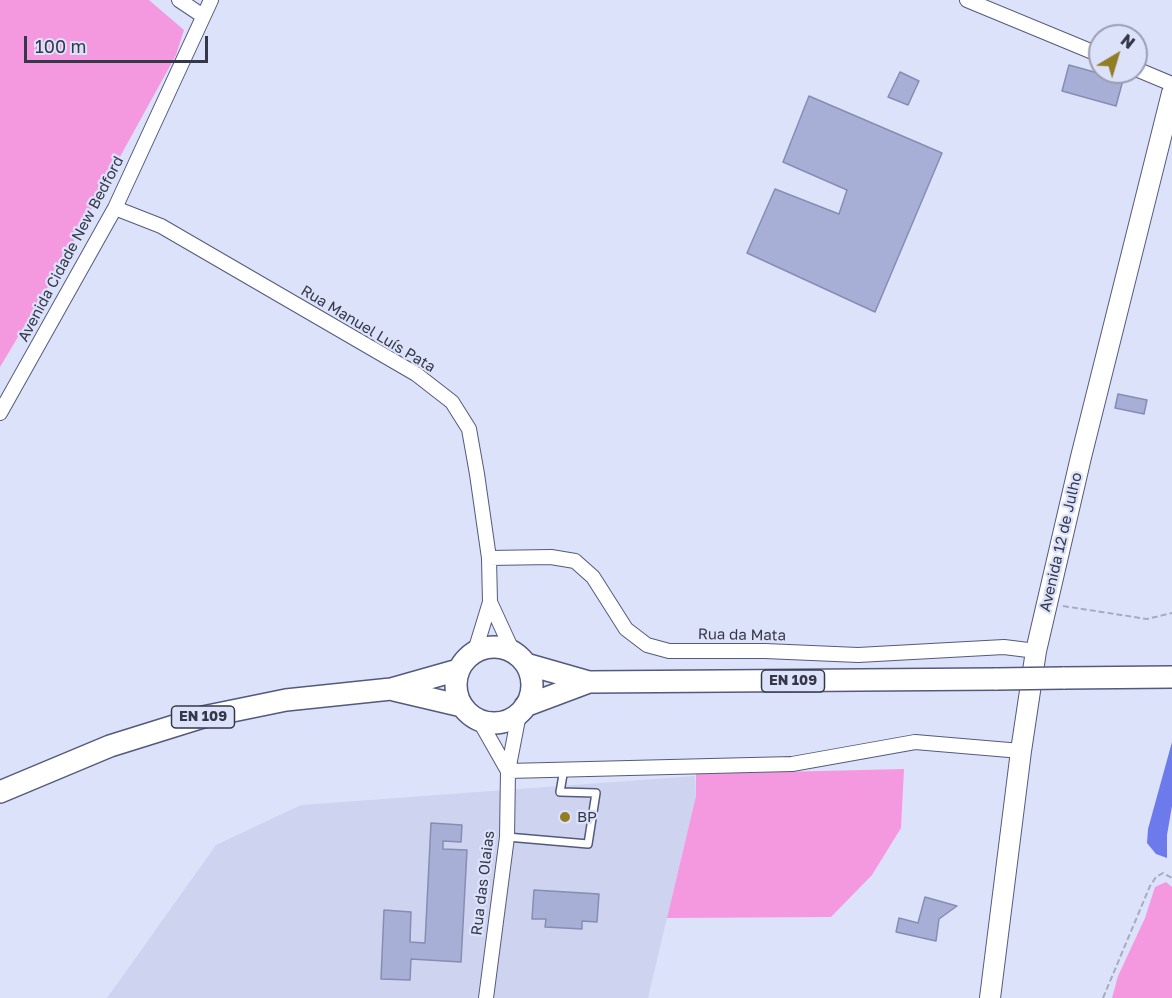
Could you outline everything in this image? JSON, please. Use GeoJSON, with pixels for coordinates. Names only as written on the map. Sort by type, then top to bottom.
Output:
{"type":"FeatureCollection","features":[{"type":"Feature","properties":{"kind":"main road","name":"Avenida 12 de Julho"},"geometry":{"type":"LineString","coordinates":[[990,998],[1036,651],[1081,457],[1172,93]]}},
{"type":"Feature","properties":{"kind":"main road"},"geometry":{"type":"LineString","coordinates":[[487,647],[501,647],[520,658],[589,682],[522,710],[500,723],[479,720],[469,714],[456,694],[458,670],[465,659],[475,651],[487,647]]}},
{"type":"Feature","properties":{"kind":"main road"},"geometry":{"type":"LineString","coordinates":[[520,658],[531,675],[532,686],[530,696],[522,710]]}},
{"type":"Feature","properties":{"kind":"main road"},"geometry":{"type":"LineString","coordinates":[[391,689],[458,670]]}},
{"type":"Feature","properties":{"kind":"main road","name":"EN 109"},"geometry":{"type":"LineString","coordinates":[[589,682],[1172,677]]}},
{"type":"Feature","properties":{"kind":"main road"},"geometry":{"type":"LineString","coordinates":[[391,689],[462,706]]}},
{"type":"Feature","properties":{"kind":"main road","name":"EN 109"},"geometry":{"type":"LineString","coordinates":[[0,794],[110,746],[203,717],[286,700],[391,689]]}},
{"type":"Feature","properties":{"kind":"street"},"geometry":{"type":"LineString","coordinates":[[179,0],[203,16]]}},
{"type":"Feature","properties":{"kind":"street","name":"Avenida Cidade New Bedford"},"geometry":{"type":"LineString","coordinates":[[0,413],[115,208],[211,0]]}},
{"type":"Feature","properties":{"kind":"street"},"geometry":{"type":"LineString","coordinates":[[967,0],[1088,50]]}},
{"type":"Feature","properties":{"kind":"street"},"geometry":{"type":"LineString","coordinates":[[1148,74],[1172,84]]}},
{"type":"Feature","properties":{"kind":"street","name":"Rua Manuel Luís Pata"},"geometry":{"type":"LineString","coordinates":[[115,208],[160,226],[181,238],[416,374],[452,402],[469,429],[489,558],[490,602]]}},
{"type":"Feature","properties":{"kind":"street","name":"Rua da Mata"},"geometry":{"type":"LineString","coordinates":[[489,558],[551,557],[575,561],[593,577],[626,628],[647,645],[669,651],[765,651],[858,656],[1004,646],[1036,651]]}},
{"type":"Feature","properties":{"kind":"street"},"geometry":{"type":"LineString","coordinates":[[475,651],[490,602]]}},
{"type":"Feature","properties":{"kind":"street"},"geometry":{"type":"LineString","coordinates":[[490,602],[520,658]]}},
{"type":"Feature","properties":{"kind":"street","name":"Rua das Olaias"},"geometry":{"type":"LineString","coordinates":[[486,998],[507,837],[508,771],[522,710]]}},
{"type":"Feature","properties":{"kind":"street"},"geometry":{"type":"LineString","coordinates":[[479,720],[508,771],[792,764],[915,742],[1022,751]]}},
{"type":"Feature","properties":{"kind":"lane"},"geometry":{"type":"LineString","coordinates":[[507,837],[588,844],[596,794],[560,792],[564,769]]}},
{"type":"Feature","properties":{"kind":"path"},"geometry":{"type":"LineString","coordinates":[[1047,604],[1147,619],[1172,613]]}},
{"type":"Feature","properties":{"kind":"path"},"geometry":{"type":"LineString","coordinates":[[1103,998],[1150,886],[1156,877],[1163,873],[1172,878]]}},
{"type":"Feature","properties":{"kind":"shaded area"},"geometry":{"type":"Polygon","coordinates":[[[0,0],[149,0],[184,30],[176,55],[55,275],[0,367],[0,0]]]}},
{"type":"Feature","properties":{"kind":"shaded area"},"geometry":{"type":"Polygon","coordinates":[[[904,769],[901,828],[872,875],[831,917],[667,918],[696,796],[696,774],[904,769]]]}},
{"type":"Feature","properties":{"kind":"shaded area"},"geometry":{"type":"Polygon","coordinates":[[[695,776],[696,796],[648,998],[107,998],[216,845],[301,805],[695,776]]]}},
{"type":"Feature","properties":{"kind":"shaded area"},"geometry":{"type":"Polygon","coordinates":[[[1166,882],[1172,887],[1172,998],[1112,998],[1118,976],[1145,918],[1155,887],[1166,882]]]}},
{"type":"Feature","properties":{"kind":"water"},"geometry":{"type":"Polygon","coordinates":[[[1172,742],[1172,806],[1167,835],[1167,858],[1156,854],[1147,843],[1148,829],[1172,742]]]}},
{"type":"Feature","properties":{"kind":"building"},"geometry":{"type":"Polygon","coordinates":[[[1069,65],[1088,70],[1088,84],[1122,84],[1116,106],[1062,91],[1069,65]]]}},
{"type":"Feature","properties":{"kind":"building"},"geometry":{"type":"Polygon","coordinates":[[[900,72],[919,81],[908,105],[888,97],[900,72]]]}},
{"type":"Feature","properties":{"kind":"building"},"geometry":{"type":"Polygon","coordinates":[[[809,96],[942,153],[875,312],[747,253],[775,189],[839,214],[847,190],[783,162],[809,96]]]}},
{"type":"Feature","properties":{"kind":"building"},"geometry":{"type":"Polygon","coordinates":[[[1118,394],[1147,400],[1144,414],[1115,408],[1118,394]]]}},
{"type":"Feature","properties":{"kind":"building"},"geometry":{"type":"Polygon","coordinates":[[[431,823],[462,825],[461,842],[443,841],[443,849],[467,850],[461,962],[411,959],[410,980],[381,979],[384,910],[411,912],[410,942],[425,943],[431,823]]]}},
{"type":"Feature","properties":{"kind":"building"},"geometry":{"type":"Polygon","coordinates":[[[534,890],[599,894],[597,922],[582,921],[582,929],[545,927],[546,919],[532,919],[534,890]]]}},
{"type":"Feature","properties":{"kind":"building"},"geometry":{"type":"Polygon","coordinates":[[[925,897],[957,906],[939,919],[936,941],[896,932],[899,918],[918,923],[925,897]]]}},
{"type":"Feature","properties":{"kind":"place","name":"BP"},"geometry":{"type":"Point","coordinates":[565,817]}}]}
